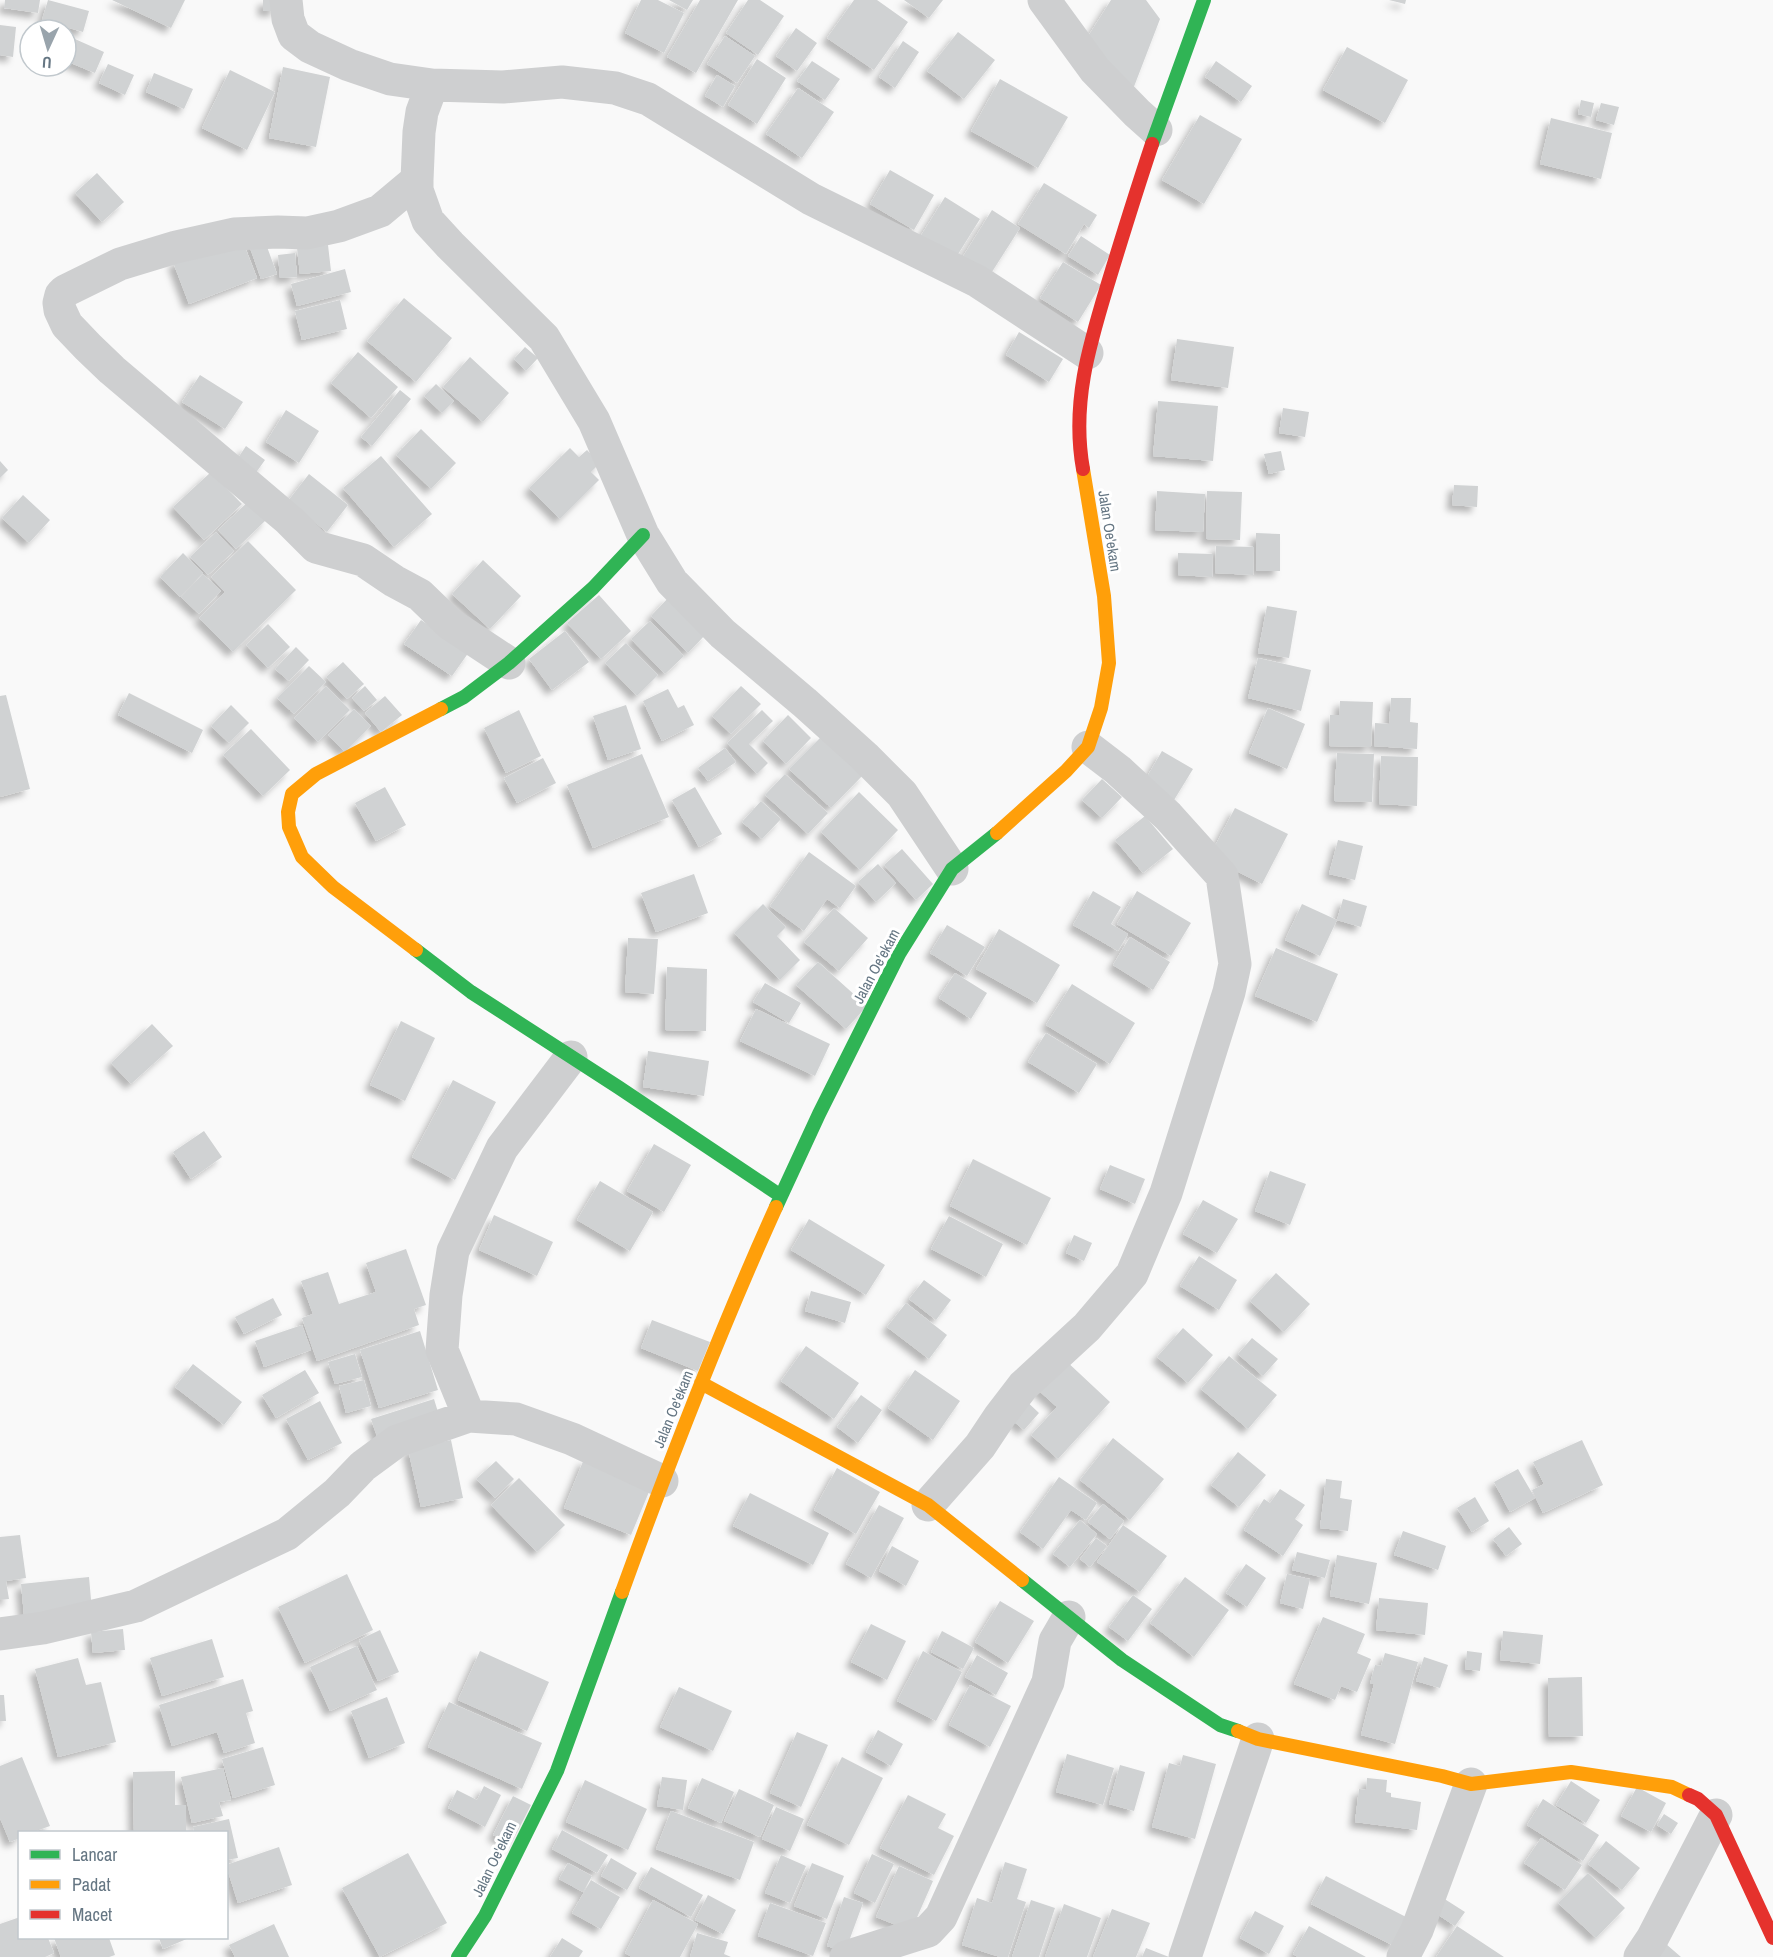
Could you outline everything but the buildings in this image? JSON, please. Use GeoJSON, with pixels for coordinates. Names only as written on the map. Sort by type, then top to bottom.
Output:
{"type":"FeatureCollection","features":[{"type":"Feature","properties":{"kind":"street"},"geometry":{"type":"LineString","coordinates":[[286,0],[288,19],[294,35],[310,47],[349,65],[390,79],[432,85],[503,87],[562,82],[615,88],[648,99],[811,199],[977,281],[1088,353]]}},
{"type":"Feature","properties":{"kind":"street"},"geometry":{"type":"LineString","coordinates":[[1044,0],[1095,70],[1156,130]]}},
{"type":"Feature","properties":{"kind":"street","name":"Jalan Oe'ekam"},"geometry":{"type":"LineString","coordinates":[[458,1957],[485,1916],[557,1771],[662,1481],[737,1293],[819,1114],[899,954],[952,869],[1000,831],[1066,771],[1088,747],[1101,708],[1109,663],[1104,596],[1080,454],[1080,400],[1088,353],[1156,130],[1204,0]]}},
{"type":"Feature","properties":{"kind":"street"},"geometry":{"type":"LineString","coordinates":[[432,85],[422,112],[417,180],[417,190],[428,221],[544,338],[594,421],[643,535],[672,582],[722,633],[839,733],[902,794],[952,869]]}},
{"type":"Feature","properties":{"kind":"street"},"geometry":{"type":"LineString","coordinates":[[417,180],[380,211],[339,226],[307,233],[234,234],[176,247],[120,264],[65,291],[61,295],[60,309],[67,325],[112,370],[290,520],[316,547],[363,560],[420,595],[450,624],[509,663]]}},
{"type":"Feature","properties":{"kind":"street"},"geometry":{"type":"LineString","coordinates":[[643,535],[592,588],[509,663],[464,697],[316,774],[292,794],[288,812],[289,827],[302,857],[333,888],[471,992],[781,1196]]}},
{"type":"Feature","properties":{"kind":"street"},"geometry":{"type":"LineString","coordinates":[[928,1505],[980,1446],[1023,1386],[1087,1327],[1132,1274],[1166,1193],[1233,974],[1235,964],[1222,876],[1168,816],[1118,770],[1088,747]]}},
{"type":"Feature","properties":{"kind":"street"},"geometry":{"type":"LineString","coordinates":[[469,1416],[442,1350],[446,1295],[453,1251],[502,1148],[571,1057]]}},
{"type":"Feature","properties":{"kind":"street"},"geometry":{"type":"LineString","coordinates":[[701,1383],[928,1505],[1122,1660],[1185,1704],[1220,1725],[1258,1739],[1442,1776],[1471,1784],[1571,1772],[1672,1787],[1698,1799],[1716,1815],[1773,1938]]}},
{"type":"Feature","properties":{"kind":"street"},"geometry":{"type":"LineString","coordinates":[[0,1634],[43,1628],[136,1606],[287,1534],[337,1493],[363,1466],[397,1441],[469,1416],[516,1419],[572,1439],[662,1481]]}},
{"type":"Feature","properties":{"kind":"street"},"geometry":{"type":"LineString","coordinates":[[846,1957],[928,1931],[941,1917],[1048,1682],[1055,1641],[1069,1617]]}},
{"type":"Feature","properties":{"kind":"street"},"geometry":{"type":"LineString","coordinates":[[1185,1957],[1258,1739]]}},
{"type":"Feature","properties":{"kind":"street"},"geometry":{"type":"LineString","coordinates":[[1403,1957],[1417,1930],[1471,1784]]}},
{"type":"Feature","properties":{"kind":"street"},"geometry":{"type":"LineString","coordinates":[[1640,1957],[1652,1939],[1716,1815]]}},
{"type":"Feature","properties":{"kind":"traffic: fast"},"geometry":{"type":"LineString","coordinates":[[1152,144],[1204,0]]}},
{"type":"Feature","properties":{"kind":"traffic: fast"},"geometry":{"type":"LineString","coordinates":[[441,709],[464,697],[509,663],[593,588],[643,535]]}},
{"type":"Feature","properties":{"kind":"traffic: fast"},"geometry":{"type":"LineString","coordinates":[[776,1207],[819,1114],[899,954],[952,869],[997,833]]}},
{"type":"Feature","properties":{"kind":"traffic: fast"},"geometry":{"type":"LineString","coordinates":[[416,950],[471,992],[781,1196]]}},
{"type":"Feature","properties":{"kind":"traffic: fast"},"geometry":{"type":"LineString","coordinates":[[1022,1580],[1122,1660],[1220,1725],[1238,1731]]}},
{"type":"Feature","properties":{"kind":"traffic: fast"},"geometry":{"type":"LineString","coordinates":[[458,1957],[485,1916],[557,1771],[622,1592]]}},
{"type":"Feature","properties":{"kind":"traffic: slow"},"geometry":{"type":"LineString","coordinates":[[997,833],[1066,771],[1088,747],[1101,708],[1109,663],[1104,596],[1083,469]]}},
{"type":"Feature","properties":{"kind":"traffic: slow"},"geometry":{"type":"LineString","coordinates":[[416,950],[333,887],[302,857],[289,827],[288,812],[292,794],[316,774],[441,709]]}},
{"type":"Feature","properties":{"kind":"traffic: slow"},"geometry":{"type":"LineString","coordinates":[[622,1592],[695,1398],[776,1207]]}},
{"type":"Feature","properties":{"kind":"traffic: slow"},"geometry":{"type":"LineString","coordinates":[[701,1383],[928,1505],[1022,1580]]}},
{"type":"Feature","properties":{"kind":"traffic: slow"},"geometry":{"type":"LineString","coordinates":[[1238,1731],[1258,1739],[1442,1776],[1471,1784],[1571,1772],[1672,1787],[1689,1795]]}},
{"type":"Feature","properties":{"kind":"traffic: jam"},"geometry":{"type":"LineString","coordinates":[[1083,469],[1079,420],[1084,373],[1095,327],[1152,144]]}},
{"type":"Feature","properties":{"kind":"traffic: jam"},"geometry":{"type":"LineString","coordinates":[[1689,1795],[1698,1799],[1716,1815],[1773,1938]]}}]}
